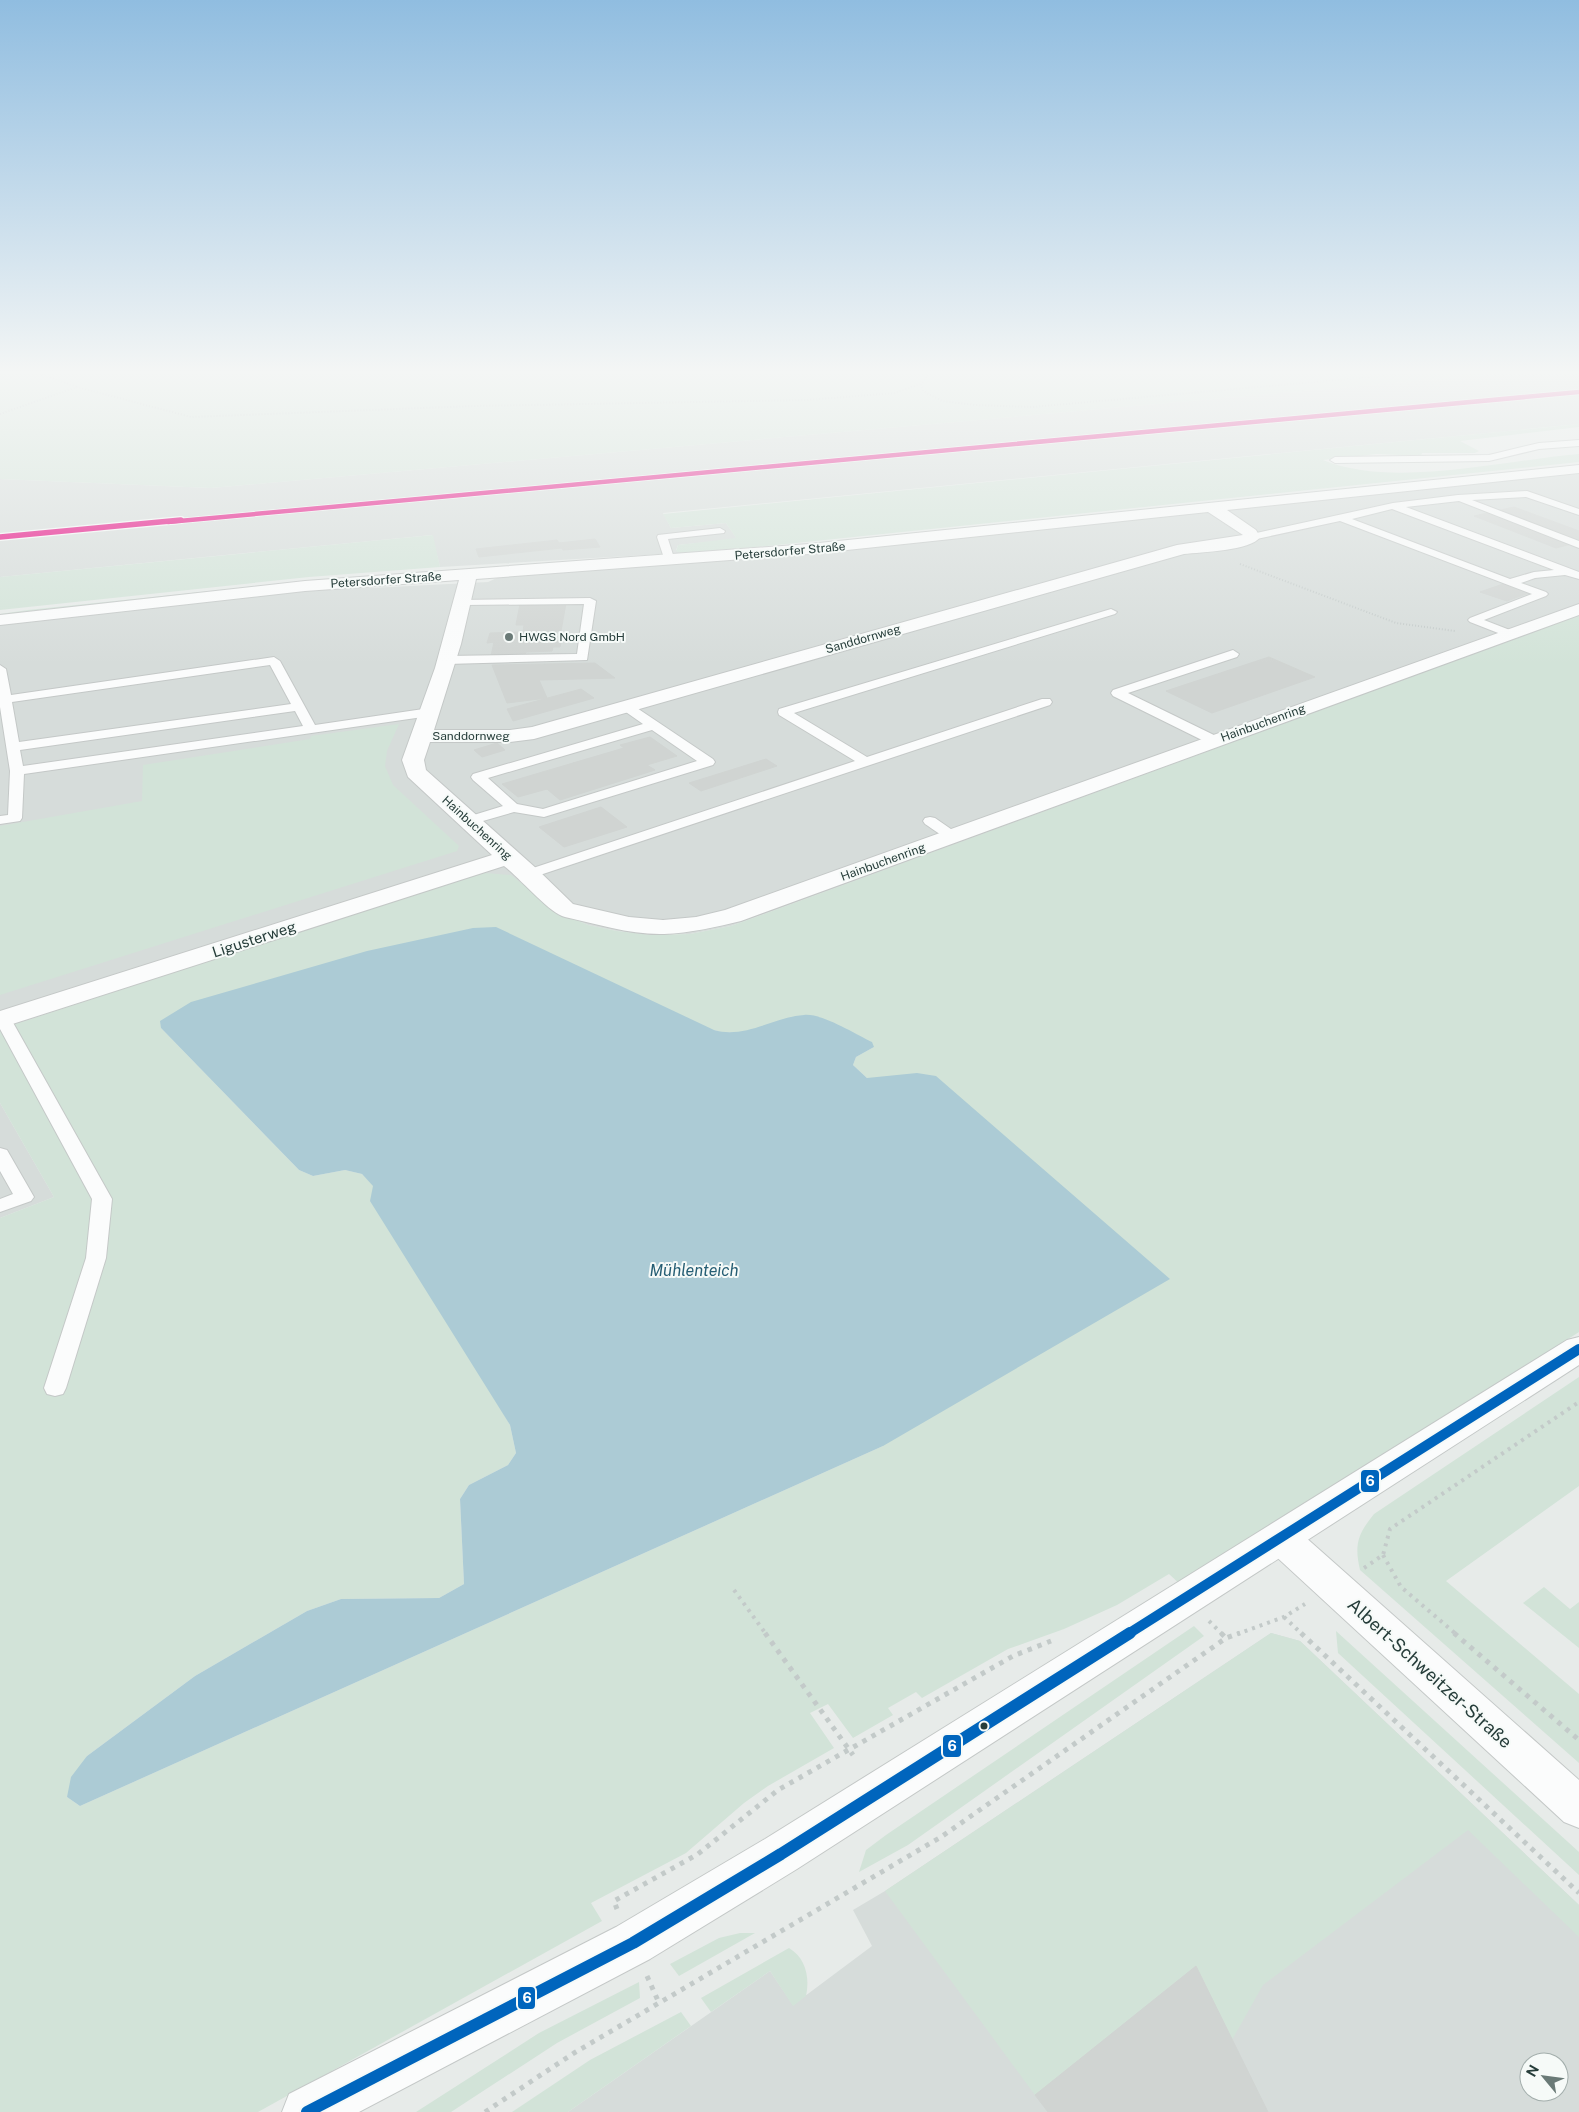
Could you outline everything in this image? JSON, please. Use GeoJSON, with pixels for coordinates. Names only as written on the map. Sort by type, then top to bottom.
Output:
{"type":"FeatureCollection","features":[{"type":"Feature","properties":{"kind":"street","name":"Petersdorfer Straße"},"geometry":{"type":"LineString","coordinates":[[0,620],[305,586],[469,573],[670,561],[809,549],[1579,469]]}},
{"type":"Feature","properties":{"kind":"street"},"geometry":{"type":"LineString","coordinates":[[1212,508],[1250,533],[1252,538]]}},
{"type":"Feature","properties":{"kind":"street","name":"Sanddornweg"},"geometry":{"type":"LineString","coordinates":[[422,736],[510,736],[534,733],[1183,549],[1245,541],[1252,538]]}},
{"type":"Feature","properties":{"kind":"street","name":"Hainbuchenring"},"geometry":{"type":"LineString","coordinates":[[469,573],[464,602],[447,660],[413,760],[416,772],[469,822],[529,874],[565,910],[628,924],[663,927],[696,924],[732,916],[1579,609]]}},
{"type":"Feature","properties":{"kind":"street","name":"Ligusterweg"},"geometry":{"type":"LineString","coordinates":[[2,1020],[508,857]]}},
{"type":"Feature","properties":{"kind":"street"},"geometry":{"type":"LineString","coordinates":[[307,2112],[641,1938],[892,1786],[1111,1644],[1282,1539],[1579,1349]]}},
{"type":"Feature","properties":{"kind":"street","name":"Albert-Schweitzer-Straße"},"geometry":{"type":"LineString","coordinates":[[1282,1539],[1579,1808]]}},
{"type":"Feature","properties":{"kind":"lane"},"geometry":{"type":"LineString","coordinates":[[1252,538],[1393,506],[1458,498],[1527,494],[1576,512]]}},
{"type":"Feature","properties":{"kind":"lane"},"geometry":{"type":"LineString","coordinates":[[1458,498],[1579,545]]}},
{"type":"Feature","properties":{"kind":"lane"},"geometry":{"type":"LineString","coordinates":[[1393,506],[1576,573]]}},
{"type":"Feature","properties":{"kind":"lane"},"geometry":{"type":"LineString","coordinates":[[1341,518],[1542,594],[1474,620],[1503,637]]}},
{"type":"Feature","properties":{"kind":"lane"},"geometry":{"type":"LineString","coordinates":[[670,561],[662,537],[720,531]]}},
{"type":"Feature","properties":{"kind":"lane"},"geometry":{"type":"LineString","coordinates":[[1510,583],[1534,575],[1576,573]]}},
{"type":"Feature","properties":{"kind":"lane"},"geometry":{"type":"LineString","coordinates":[[447,660],[583,657],[590,601],[464,602]]}},
{"type":"Feature","properties":{"kind":"lane"},"geometry":{"type":"LineString","coordinates":[[866,762],[784,712],[1111,612]]}},
{"type":"Feature","properties":{"kind":"lane"},"geometry":{"type":"LineString","coordinates":[[1215,741],[1117,693],[1233,654]]}},
{"type":"Feature","properties":{"kind":"lane"},"geometry":{"type":"LineString","coordinates":[[2,700],[274,661],[311,729]]}},
{"type":"Feature","properties":{"kind":"lane"},"geometry":{"type":"LineString","coordinates":[[0,670],[2,700],[17,771],[16,818],[0,820]]}},
{"type":"Feature","properties":{"kind":"lane"},"geometry":{"type":"LineString","coordinates":[[529,874],[1046,702]]}},
{"type":"Feature","properties":{"kind":"lane"},"geometry":{"type":"LineString","coordinates":[[13,747],[299,707]]}},
{"type":"Feature","properties":{"kind":"lane"},"geometry":{"type":"LineString","coordinates":[[469,822],[512,808],[544,813],[708,762],[627,707]]}},
{"type":"Feature","properties":{"kind":"lane"},"geometry":{"type":"LineString","coordinates":[[17,771],[430,712]]}},
{"type":"Feature","properties":{"kind":"lane"},"geometry":{"type":"LineString","coordinates":[[512,808],[478,776],[653,725]]}},
{"type":"Feature","properties":{"kind":"lane"},"geometry":{"type":"LineString","coordinates":[[930,821],[954,836]]}},
{"type":"Feature","properties":{"kind":"lane"},"geometry":{"type":"LineString","coordinates":[[2,1020],[102,1199],[96,1258],[55,1388]]}},
{"type":"Feature","properties":{"kind":"lane"},"geometry":{"type":"LineString","coordinates":[[0,1154],[24,1197],[0,1206]]}},
{"type":"Feature","properties":{"kind":"path"},"geometry":{"type":"LineString","coordinates":[[1209,546],[1236,563],[1396,623],[1503,637]]}},
{"type":"Feature","properties":{"kind":"path"},"geometry":{"type":"LineString","coordinates":[[485,2112],[574,2053],[941,1836],[1226,1638],[1284,1617],[1383,1555],[1390,1529],[1579,1402]]}},
{"type":"Feature","properties":{"kind":"path"},"geometry":{"type":"LineString","coordinates":[[1383,1555],[1401,1587],[1579,1740]]}},
{"type":"Feature","properties":{"kind":"path"},"geometry":{"type":"LineString","coordinates":[[734,1590],[853,1755]]}},
{"type":"Feature","properties":{"kind":"path"},"geometry":{"type":"LineString","coordinates":[[1284,1617],[1579,1893]]}},
{"type":"Feature","properties":{"kind":"path"},"geometry":{"type":"LineString","coordinates":[[614,1901],[698,1854],[778,1790],[1013,1656],[1055,1639]]}},
{"type":"Feature","properties":{"kind":"shaded area"},"geometry":{"type":"Polygon","coordinates":[[[430,469],[1120,469],[663,513],[671,528],[726,523],[737,539],[678,545],[676,550],[680,553],[440,567],[432,535],[0,577],[0,479],[211,488],[430,469]]]}},
{"type":"Feature","properties":{"kind":"shaded area"},"geometry":{"type":"Polygon","coordinates":[[[1579,473],[1579,615],[731,926],[690,934],[651,935],[617,931],[588,925],[470,876],[0,1029],[0,624],[345,587],[371,588],[488,582],[499,577],[1579,473]]]}},
{"type":"Feature","properties":{"kind":"shaded area"},"geometry":{"type":"Polygon","coordinates":[[[0,1103],[54,1197],[0,1218],[0,1103]]]}},
{"type":"Feature","properties":{"kind":"shaded area"},"geometry":{"type":"Polygon","coordinates":[[[1271,1633],[1300,1641],[1579,1905],[1579,2112],[568,2112],[770,1971],[793,2005],[872,1946],[853,1910],[885,1891],[1271,1633]]]}},
{"type":"Feature","properties":{"kind":"green space"},"geometry":{"type":"Polygon","coordinates":[[[0,469],[430,469],[211,488],[0,479],[0,469]]]}},
{"type":"Feature","properties":{"kind":"green space"},"geometry":{"type":"Polygon","coordinates":[[[1125,469],[1355,469],[1382,472],[1415,472],[1462,469],[1516,469],[767,546],[680,553],[676,551],[678,545],[736,538],[726,523],[671,528],[663,514],[1125,469]]]}},
{"type":"Feature","properties":{"kind":"green space"},"geometry":{"type":"Polygon","coordinates":[[[433,535],[440,567],[309,577],[0,610],[0,577],[433,535]]]}},
{"type":"Feature","properties":{"kind":"green space"},"geometry":{"type":"Polygon","coordinates":[[[549,564],[0,616],[0,614],[28,610],[307,581],[549,564]]]}},
{"type":"Feature","properties":{"kind":"green space"},"geometry":{"type":"Polygon","coordinates":[[[1579,615],[1579,1332],[1182,1586],[1169,1574],[1117,1605],[1064,1629],[1008,1649],[922,1698],[916,1692],[888,1708],[893,1715],[853,1738],[828,1704],[810,1713],[834,1748],[768,1786],[744,1803],[686,1853],[591,1903],[602,1921],[258,2112],[0,2112],[0,1218],[54,1197],[0,1103],[0,1029],[470,876],[485,873],[511,875],[558,912],[588,925],[651,935],[690,934],[731,926],[1579,615]],[[161,1028],[299,1170],[313,1176],[345,1170],[362,1174],[374,1186],[510,1425],[516,1453],[508,1465],[469,1485],[460,1499],[464,1584],[439,1598],[341,1599],[307,1611],[195,1676],[87,1756],[67,1797],[80,1806],[883,1446],[876,1079],[867,1078],[853,1065],[856,1057],[874,1047],[737,1032],[724,1033],[714,1030],[161,1028]]]}},
{"type":"Feature","properties":{"kind":"green space"},"geometry":{"type":"Polygon","coordinates":[[[399,724],[387,751],[385,766],[393,785],[459,846],[457,851],[0,995],[0,826],[142,801],[143,765],[310,739],[311,736],[399,724]]]}},
{"type":"Feature","properties":{"kind":"green space"},"geometry":{"type":"Polygon","coordinates":[[[1579,1377],[1579,1486],[1446,1581],[1579,1694],[1579,1763],[1360,1570],[1357,1553],[1361,1534],[1374,1514],[1579,1377]]]}},
{"type":"Feature","properties":{"kind":"green space"},"geometry":{"type":"Polygon","coordinates":[[[1544,1587],[1570,1609],[1579,1602],[1579,1648],[1523,1603],[1544,1587]]]}},
{"type":"Feature","properties":{"kind":"green space"},"geometry":{"type":"Polygon","coordinates":[[[1194,1626],[1204,1636],[908,1845],[859,1872],[866,1850],[886,1835],[1194,1626]]]}},
{"type":"Feature","properties":{"kind":"green space"},"geometry":{"type":"Polygon","coordinates":[[[1336,1631],[1579,1852],[1579,1875],[1338,1653],[1336,1631]]]}},
{"type":"Feature","properties":{"kind":"green space"},"geometry":{"type":"Polygon","coordinates":[[[1271,1633],[1300,1641],[1579,1905],[1579,1937],[1468,1830],[1263,1985],[1232,2040],[1196,1966],[1035,2095],[885,1891],[1271,1633]]]}},
{"type":"Feature","properties":{"kind":"green space"},"geometry":{"type":"Polygon","coordinates":[[[740,1933],[755,1933],[679,1976],[670,1964],[719,1938],[740,1933]]]}},
{"type":"Feature","properties":{"kind":"green space"},"geometry":{"type":"Polygon","coordinates":[[[789,1948],[795,1952],[803,1963],[807,1976],[806,1996],[793,2006],[770,1971],[711,2012],[701,1998],[789,1948]]]}},
{"type":"Feature","properties":{"kind":"green space"},"geometry":{"type":"Polygon","coordinates":[[[639,1982],[640,1998],[557,2043],[451,2112],[416,2112],[539,2033],[639,1982]]]}},
{"type":"Feature","properties":{"kind":"green space"},"geometry":{"type":"Polygon","coordinates":[[[681,2012],[691,2026],[568,2112],[512,2112],[590,2060],[681,2012]]]}},
{"type":"Feature","properties":{"kind":"water","name":"Mühlenteich"},"geometry":{"type":"Polygon","coordinates":[[[496,927],[714,1030],[737,1032],[782,1019],[804,1015],[820,1017],[848,1029],[872,1042],[874,1047],[856,1057],[853,1065],[867,1078],[917,1073],[936,1076],[1170,1279],[883,1446],[80,1806],[67,1797],[71,1777],[87,1756],[195,1676],[307,1611],[341,1599],[439,1598],[464,1584],[460,1499],[469,1485],[508,1465],[516,1453],[510,1425],[370,1201],[373,1186],[362,1174],[345,1170],[313,1176],[299,1170],[161,1028],[160,1021],[191,1002],[367,951],[473,928],[496,927]]]}},
{"type":"Feature","properties":{"kind":"building"},"geometry":{"type":"Polygon","coordinates":[[[1514,507],[1579,531],[1579,542],[1556,548],[1474,516],[1514,507]]]}},
{"type":"Feature","properties":{"kind":"building"},"geometry":{"type":"Polygon","coordinates":[[[595,539],[600,547],[563,550],[562,548],[479,557],[476,549],[557,540],[559,543],[595,539]]]}},
{"type":"Feature","properties":{"kind":"building"},"geometry":{"type":"Polygon","coordinates":[[[1503,584],[1529,593],[1507,601],[1480,592],[1503,584]]]}},
{"type":"Feature","properties":{"kind":"building"},"geometry":{"type":"Polygon","coordinates":[[[566,603],[561,631],[556,631],[555,638],[562,638],[560,647],[553,647],[552,651],[526,652],[525,655],[491,656],[494,642],[487,643],[490,633],[523,632],[524,625],[516,625],[520,604],[566,603]]]}},
{"type":"Feature","properties":{"kind":"building"},"geometry":{"type":"Polygon","coordinates":[[[1269,657],[1315,677],[1212,713],[1166,691],[1269,657]]]}},
{"type":"Feature","properties":{"kind":"building"},"geometry":{"type":"Polygon","coordinates":[[[595,663],[615,678],[539,680],[547,698],[507,703],[492,665],[595,663]]]}},
{"type":"Feature","properties":{"kind":"building"},"geometry":{"type":"Polygon","coordinates":[[[581,689],[594,698],[513,721],[507,709],[581,689]]]}},
{"type":"Feature","properties":{"kind":"building"},"geometry":{"type":"Polygon","coordinates":[[[650,737],[677,756],[647,765],[655,770],[560,800],[541,784],[584,771],[573,763],[624,748],[620,745],[650,737]]]}},
{"type":"Feature","properties":{"kind":"building"},"geometry":{"type":"Polygon","coordinates":[[[497,743],[505,750],[482,757],[474,750],[497,743]]]}},
{"type":"Feature","properties":{"kind":"building"},"geometry":{"type":"Polygon","coordinates":[[[766,759],[777,766],[701,791],[689,783],[766,759]]]}},
{"type":"Feature","properties":{"kind":"building"},"geometry":{"type":"Polygon","coordinates":[[[573,763],[584,771],[541,784],[547,789],[518,797],[502,784],[573,763]]]}},
{"type":"Feature","properties":{"kind":"building"},"geometry":{"type":"Polygon","coordinates":[[[601,807],[627,827],[564,847],[539,827],[601,807]]]}},
{"type":"Feature","properties":{"kind":"building"},"geometry":{"type":"Polygon","coordinates":[[[1196,1966],[1268,2112],[1048,2112],[1035,2095],[1196,1966]]]}},
{"type":"Feature","properties":{"kind":"transit line"},"geometry":{"type":"LineString","coordinates":[[0,537],[745,469]]}},
{"type":"Feature","properties":{"kind":"transit line","name":"6"},"geometry":{"type":"LineString","coordinates":[[307,2112],[633,1943],[781,1854],[1579,1349]]}},
{"type":"Feature","properties":{"kind":"place","name":"HWGS Nord GmbH"},"geometry":{"type":"Point","coordinates":[509,637]}}]}
